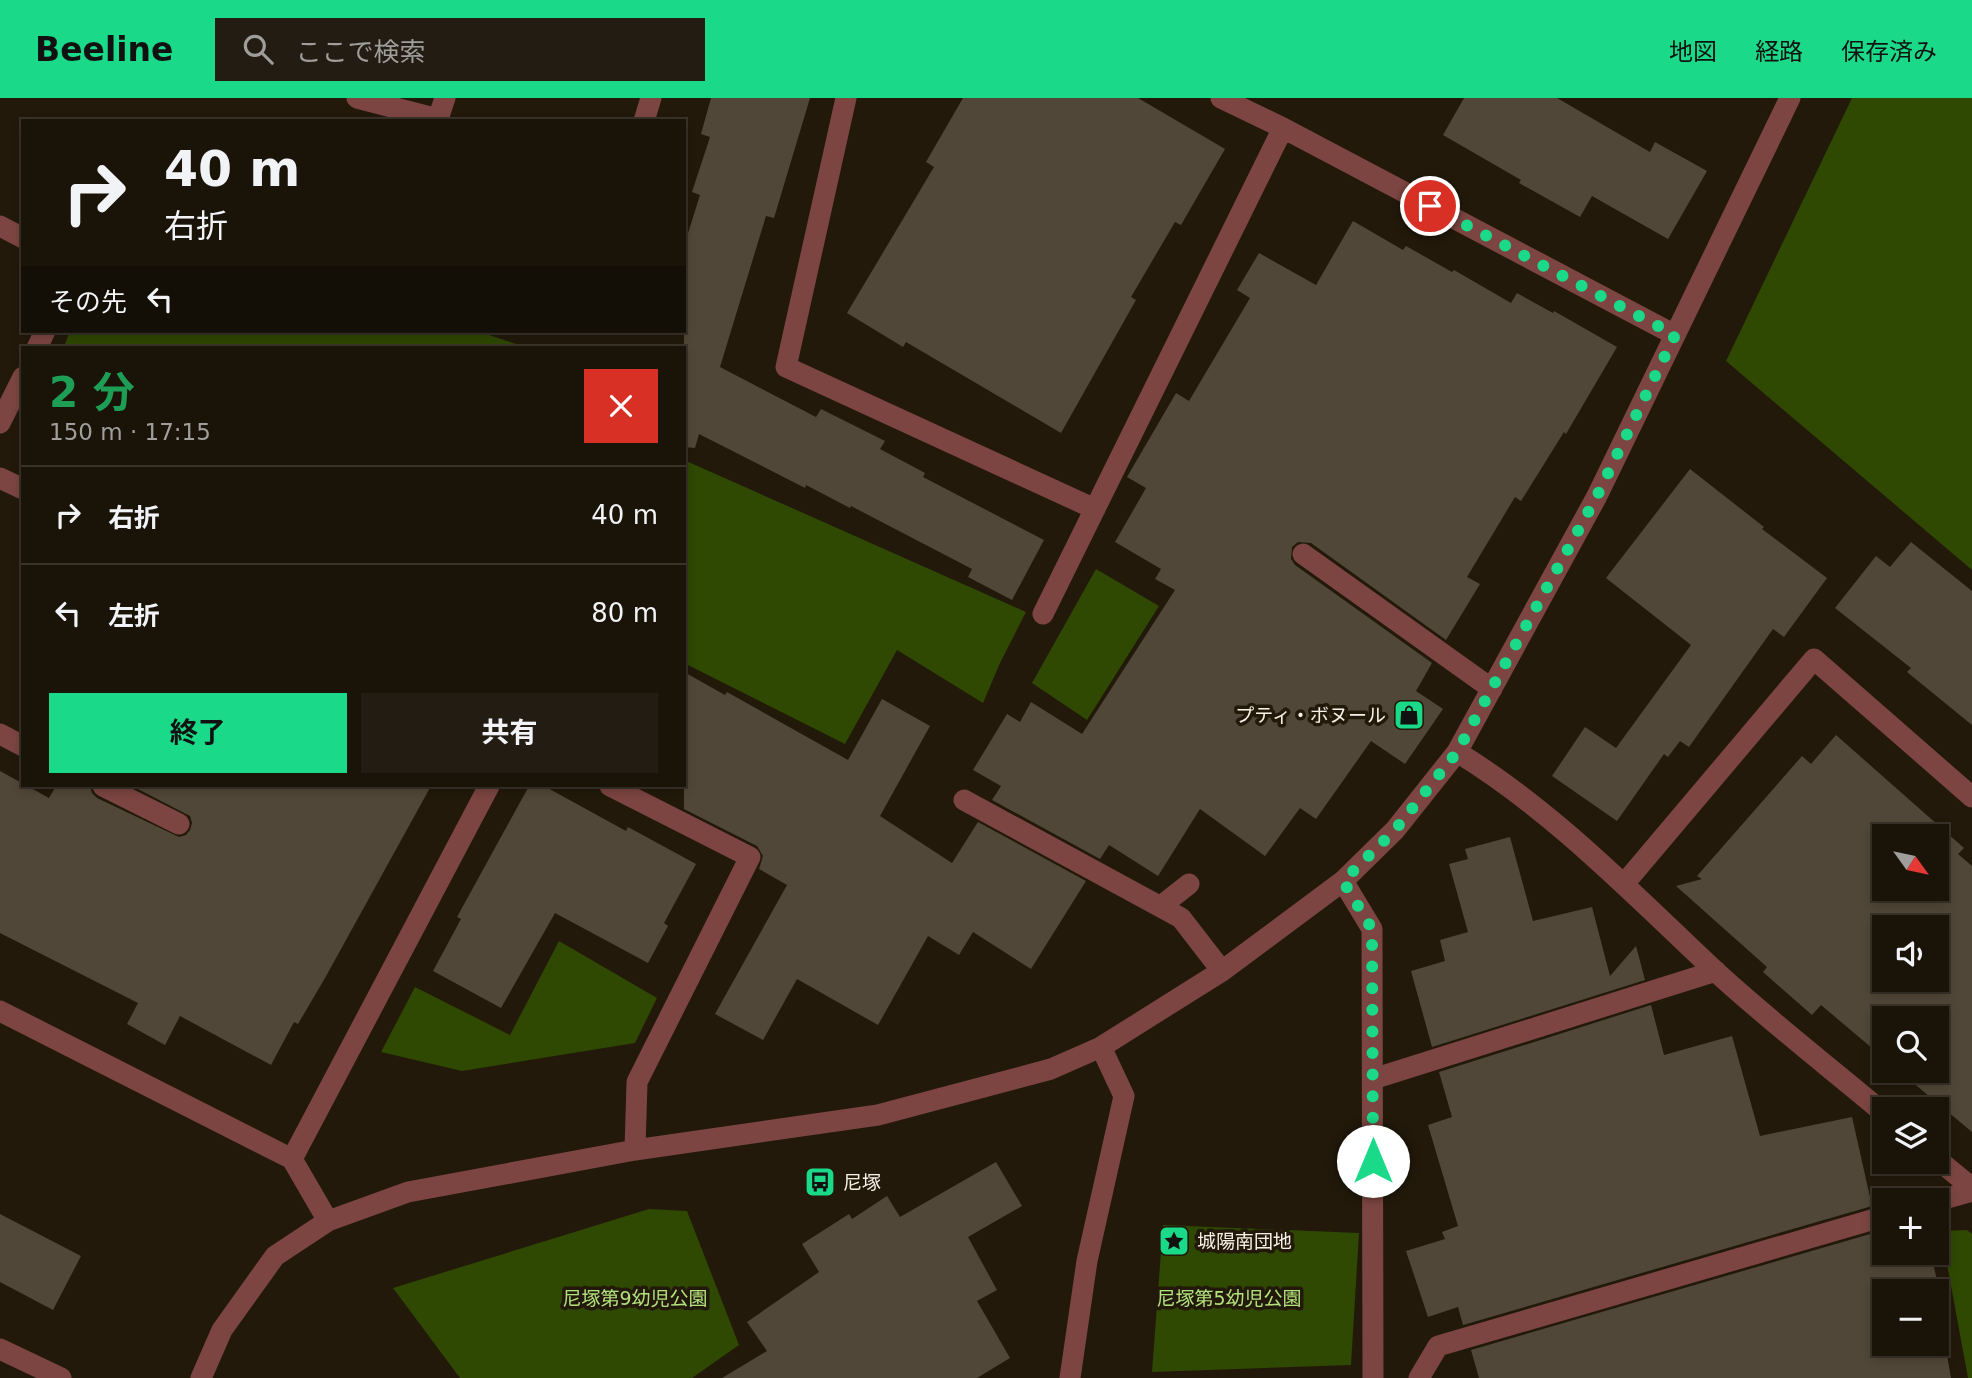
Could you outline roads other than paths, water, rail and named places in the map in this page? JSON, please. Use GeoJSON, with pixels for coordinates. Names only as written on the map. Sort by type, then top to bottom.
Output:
{"type":"FeatureCollection","features":[{"type":"Feature","properties":{"kind":"street"},"geometry":{"type":"LineString","coordinates":[[357,98],[393,114],[438,119],[445,98]]}},
{"type":"Feature","properties":{"kind":"street"},"geometry":{"type":"LineString","coordinates":[[645,119],[651,98]]}},
{"type":"Feature","properties":{"kind":"street"},"geometry":{"type":"LineString","coordinates":[[846,98],[786,367],[1095,509]]}},
{"type":"Feature","properties":{"kind":"street"},"geometry":{"type":"LineString","coordinates":[[1220,98],[1283,128],[1675,335]]}},
{"type":"Feature","properties":{"kind":"street"},"geometry":{"type":"LineString","coordinates":[[201,1378],[222,1330],[275,1256],[328,1220],[408,1192],[635,1150],[878,1115],[1051,1069],[1101,1047],[1222,971],[1343,881],[1395,830],[1457,752],[1597,496],[1790,98]]}},
{"type":"Feature","properties":{"kind":"street"},"geometry":{"type":"LineString","coordinates":[[1043,614],[1283,128]]}},
{"type":"Feature","properties":{"kind":"street"},"geometry":{"type":"LineString","coordinates":[[0,226],[21,237]]}},
{"type":"Feature","properties":{"kind":"street"},"geometry":{"type":"LineString","coordinates":[[0,423],[21,381]]}},
{"type":"Feature","properties":{"kind":"street"},"geometry":{"type":"LineString","coordinates":[[0,478],[21,488]]}},
{"type":"Feature","properties":{"kind":"street"},"geometry":{"type":"LineString","coordinates":[[1303,554],[1492,689]]}},
{"type":"Feature","properties":{"kind":"street"},"geometry":{"type":"LineString","coordinates":[[1624,884],[1814,659],[1972,797]]}},
{"type":"Feature","properties":{"kind":"street"},"geometry":{"type":"LineString","coordinates":[[0,734],[21,745]]}},
{"type":"Feature","properties":{"kind":"street"},"geometry":{"type":"LineString","coordinates":[[1457,752],[1500,778],[1624,884],[1716,971],[1872,1103]]}},
{"type":"Feature","properties":{"kind":"street"},"geometry":{"type":"LineString","coordinates":[[105,787],[179,824]]}},
{"type":"Feature","properties":{"kind":"street"},"geometry":{"type":"LineString","coordinates":[[292,1159],[488,787]]}},
{"type":"Feature","properties":{"kind":"street"},"geometry":{"type":"LineString","coordinates":[[612,787],[751,857],[637,1082],[635,1150]]}},
{"type":"Feature","properties":{"kind":"street"},"geometry":{"type":"LineString","coordinates":[[964,800],[1181,918],[1222,971]]}},
{"type":"Feature","properties":{"kind":"street"},"geometry":{"type":"LineString","coordinates":[[1343,881],[1372,929],[1373,1378]]}},
{"type":"Feature","properties":{"kind":"street"},"geometry":{"type":"LineString","coordinates":[[1161,906],[1189,884]]}},
{"type":"Feature","properties":{"kind":"street"},"geometry":{"type":"LineString","coordinates":[[1373,1079],[1716,971]]}},
{"type":"Feature","properties":{"kind":"street"},"geometry":{"type":"LineString","coordinates":[[0,1011],[292,1159],[328,1220]]}},
{"type":"Feature","properties":{"kind":"street"},"geometry":{"type":"LineString","coordinates":[[1070,1378],[1087,1261],[1124,1096],[1101,1047]]}},
{"type":"Feature","properties":{"kind":"street"},"geometry":{"type":"LineString","coordinates":[[1949,1169],[1972,1189],[1949,1197]]}},
{"type":"Feature","properties":{"kind":"street"},"geometry":{"type":"LineString","coordinates":[[1419,1378],[1438,1346],[1872,1220]]}},
{"type":"Feature","properties":{"kind":"street"},"geometry":{"type":"LineString","coordinates":[[0,1349],[61,1378]]}},
{"type":"Feature","properties":{"kind":"place","name":"プティ・ボヌール"},"geometry":{"type":"Point","coordinates":[1409,715]}},
{"type":"Feature","properties":{"kind":"place","name":"尼塚"},"geometry":{"type":"Point","coordinates":[820,1182]}},
{"type":"Feature","properties":{"kind":"place","name":"城陽南団地"},"geometry":{"type":"Point","coordinates":[1174,1241]}},
{"type":"Feature","properties":{"kind":"park label","name":"尼塚第9幼児公園"},"geometry":{"type":"Point","coordinates":[635,1298]}},
{"type":"Feature","properties":{"kind":"park label","name":"尼塚第5幼児公園"},"geometry":{"type":"Point","coordinates":[1229,1298]}}]}
